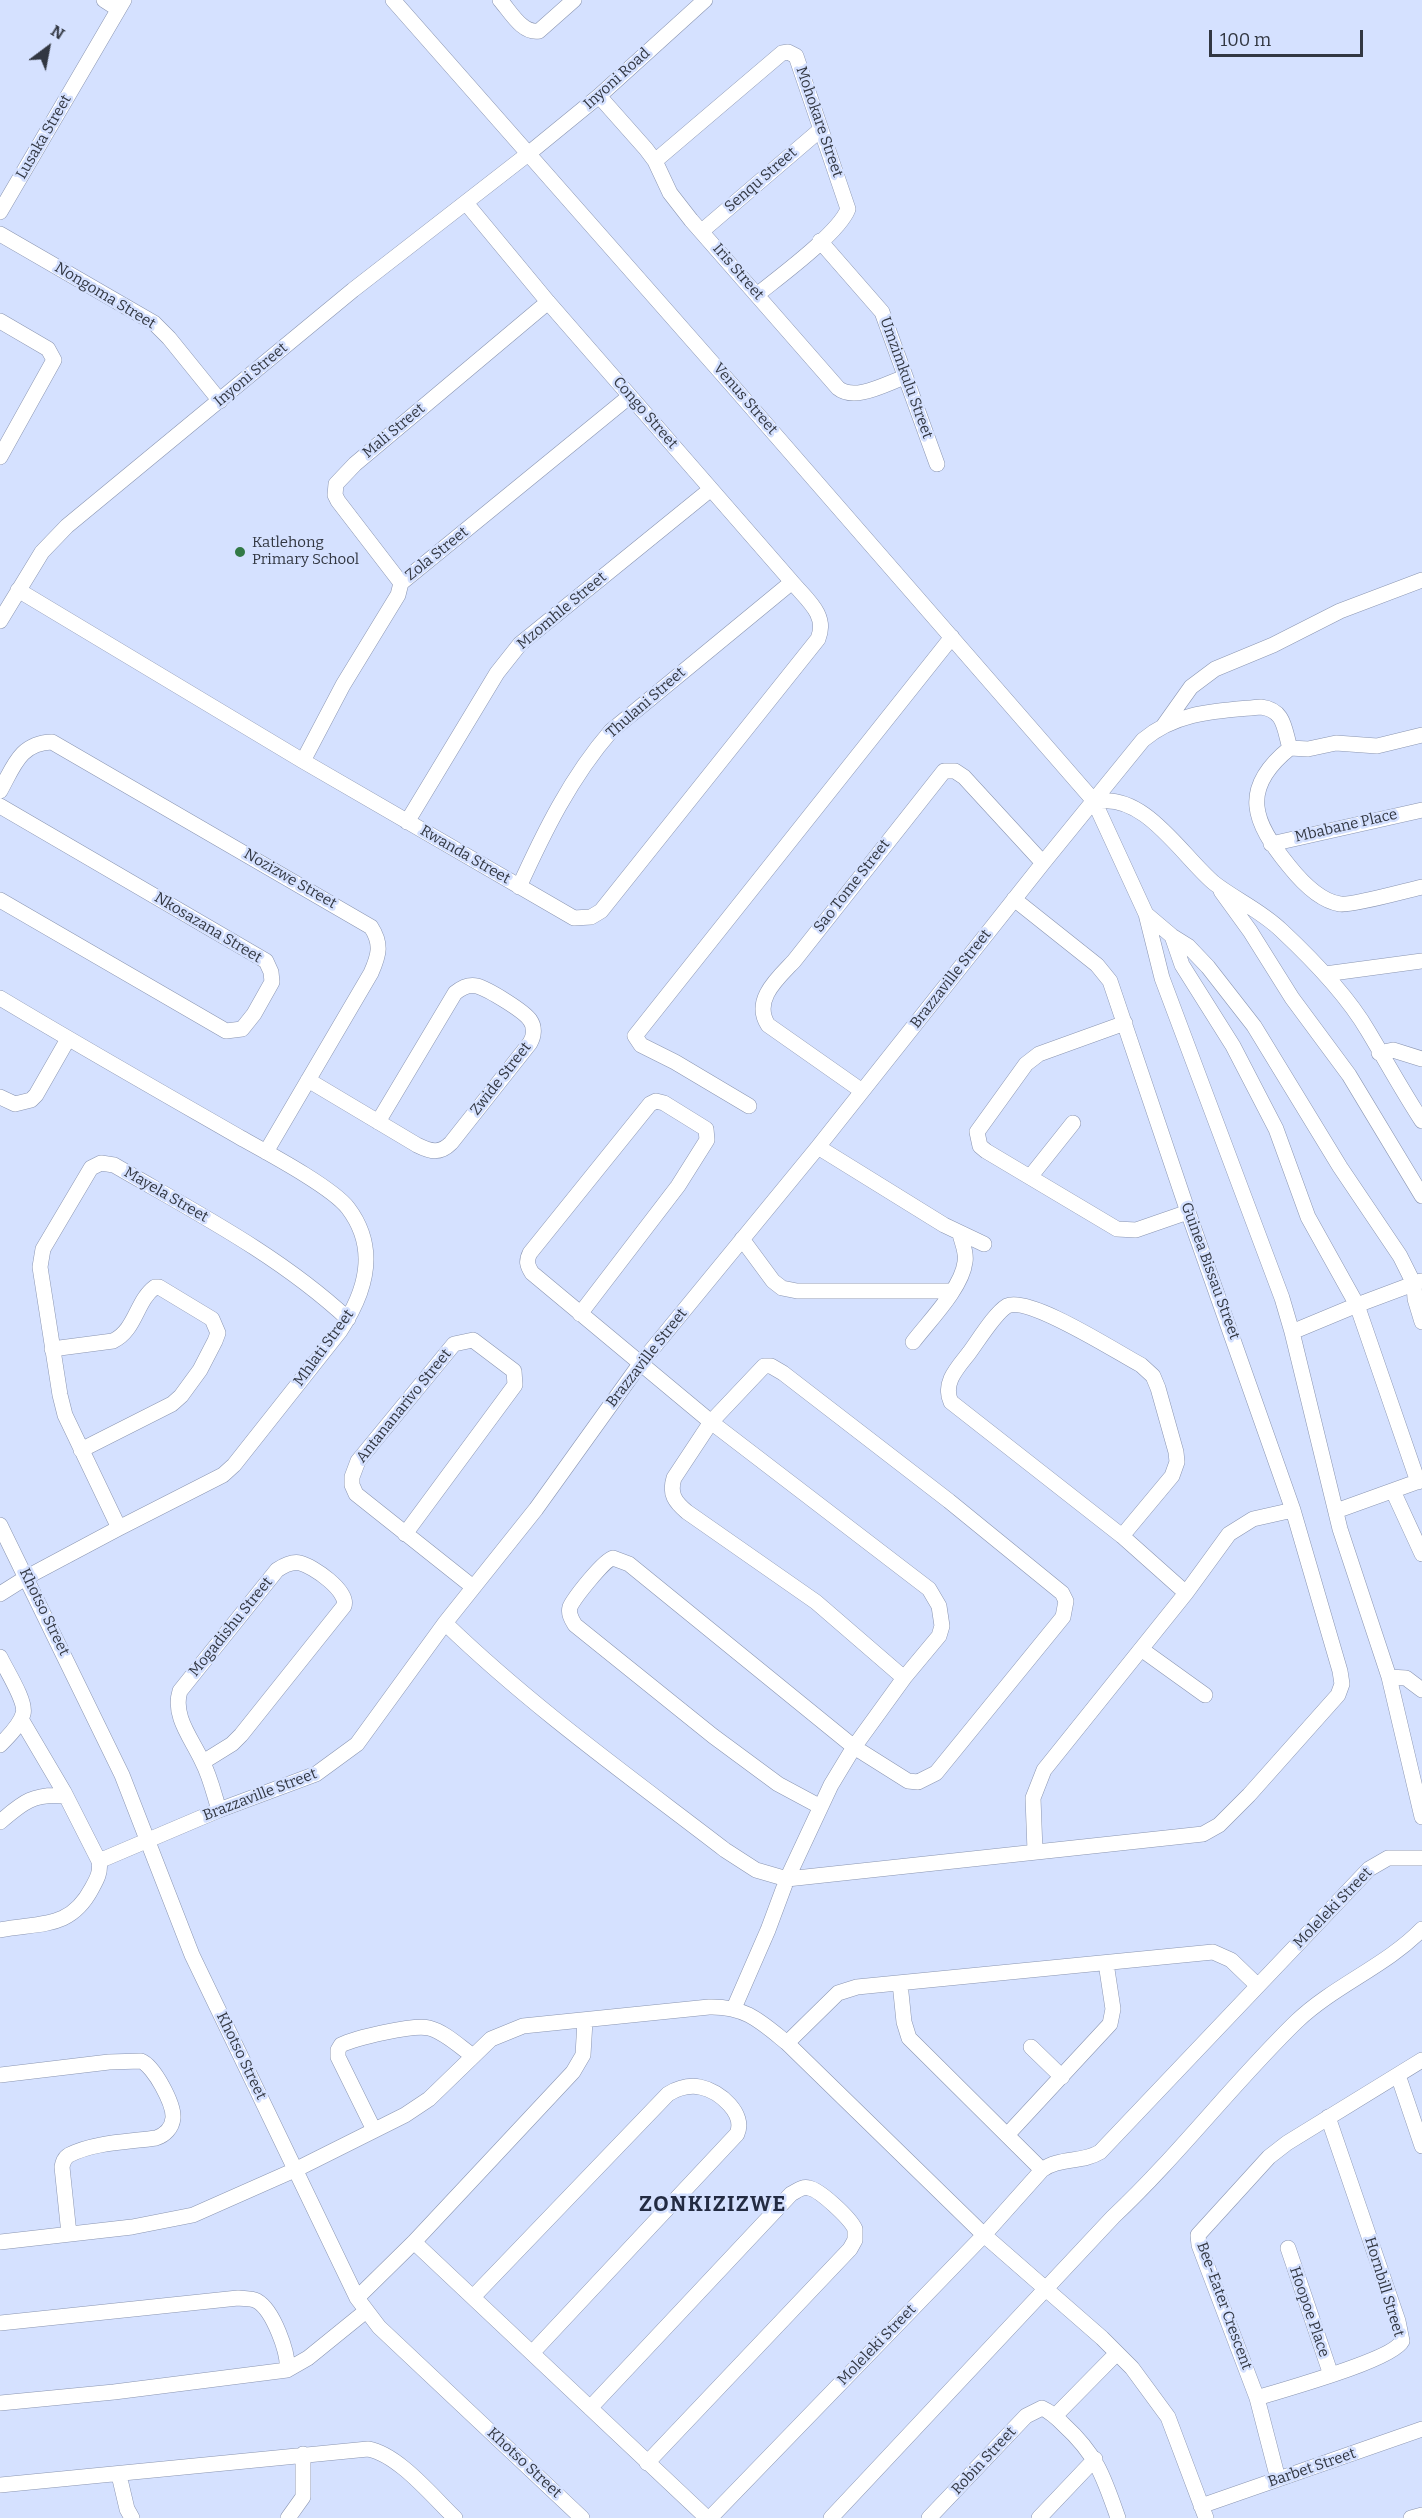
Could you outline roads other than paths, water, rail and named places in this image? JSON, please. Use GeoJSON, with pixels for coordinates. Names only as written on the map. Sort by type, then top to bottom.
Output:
{"type":"FeatureCollection","features":[{"type":"Feature","properties":{"kind":"street"},"geometry":{"type":"LineString","coordinates":[[104,0],[121,4]]}},
{"type":"Feature","properties":{"kind":"street","name":"Venus Street"},"geometry":{"type":"LineString","coordinates":[[393,0],[1094,802],[1146,914]]}},
{"type":"Feature","properties":{"kind":"street"},"geometry":{"type":"LineString","coordinates":[[500,0],[524,27],[534,32],[539,31],[574,0]]}},
{"type":"Feature","properties":{"kind":"street","name":"Inyoni Road"},"geometry":{"type":"LineString","coordinates":[[528,154],[599,96],[705,0]]}},
{"type":"Feature","properties":{"kind":"street","name":"Lusaka Street"},"geometry":{"type":"LineString","coordinates":[[0,212],[121,4]]}},
{"type":"Feature","properties":{"kind":"street","name":"Mohokare Street"},"geometry":{"type":"LineString","coordinates":[[655,161],[785,52],[796,56],[848,209],[820,241],[758,294]]}},
{"type":"Feature","properties":{"kind":"street","name":"Iris Street"},"geometry":{"type":"LineString","coordinates":[[599,96],[655,161],[674,199],[843,392],[855,394],[905,377]]}},
{"type":"Feature","properties":{"kind":"street","name":"Senqu Street"},"geometry":{"type":"LineString","coordinates":[[702,231],[820,130]]}},
{"type":"Feature","properties":{"kind":"street","name":"Inyoni Street"},"geometry":{"type":"LineString","coordinates":[[0,621],[42,552],[60,532],[353,290],[528,154]]}},
{"type":"Feature","properties":{"kind":"street","name":"Congo Street"},"geometry":{"type":"LineString","coordinates":[[466,203],[548,302],[792,582],[820,615],[822,622]]}},
{"type":"Feature","properties":{"kind":"street","name":"Nongoma Street"},"geometry":{"type":"LineString","coordinates":[[0,234],[154,323],[220,401]]}},
{"type":"Feature","properties":{"kind":"street","name":"Umzimkulu Street"},"geometry":{"type":"LineString","coordinates":[[820,241],[882,312],[937,464]]}},
{"type":"Feature","properties":{"kind":"street","name":"Mali Street"},"geometry":{"type":"LineString","coordinates":[[402,583],[338,501],[335,495],[336,484],[355,464],[548,302]]}},
{"type":"Feature","properties":{"kind":"street"},"geometry":{"type":"LineString","coordinates":[[0,321],[48,349],[54,363],[0,458]]}},
{"type":"Feature","properties":{"kind":"street","name":"Zola Street"},"geometry":{"type":"LineString","coordinates":[[303,761],[343,685],[398,595],[402,583],[630,396]]}},
{"type":"Feature","properties":{"kind":"street","name":"Mzomhle Street"},"geometry":{"type":"LineString","coordinates":[[407,822],[497,673],[520,644],[711,489]]}},
{"type":"Feature","properties":{"kind":"street"},"geometry":{"type":"LineString","coordinates":[[1164,725],[1191,687],[1215,669],[1273,645],[1340,611],[1422,580]]}},
{"type":"Feature","properties":{"kind":"street","name":"Thulani Street"},"geometry":{"type":"LineString","coordinates":[[519,887],[556,810],[597,747],[611,731],[792,582]]}},
{"type":"Feature","properties":{"kind":"street","name":"Rwanda Street"},"geometry":{"type":"LineString","coordinates":[[18,590],[303,761],[574,918],[591,917],[601,911],[818,639],[822,622]]}},
{"type":"Feature","properties":{"kind":"street"},"geometry":{"type":"LineString","coordinates":[[749,1106],[675,1062],[641,1045],[635,1036],[952,638]]}},
{"type":"Feature","properties":{"kind":"street"},"geometry":{"type":"LineString","coordinates":[[1164,725],[1202,712],[1268,708],[1279,714],[1290,748]]}},
{"type":"Feature","properties":{"kind":"street","name":"Brazzaville Street"},"geometry":{"type":"LineString","coordinates":[[99,1861],[219,1810],[304,1780],[357,1744],[445,1623],[536,1509],[640,1364],[818,1147],[1143,740],[1164,725]]}},
{"type":"Feature","properties":{"kind":"street"},"geometry":{"type":"LineString","coordinates":[[1422,735],[1377,747],[1336,743],[1308,748],[1290,748],[1271,766],[1263,778],[1257,796],[1258,821],[1271,844],[1303,882],[1318,893],[1341,904],[1422,887]]}},
{"type":"Feature","properties":{"kind":"street","name":"Nozizwe Street"},"geometry":{"type":"LineString","coordinates":[[0,791],[21,754],[32,745],[52,742],[371,927],[376,936],[380,954],[266,1152]]}},
{"type":"Feature","properties":{"kind":"street","name":"Sao Tome Street"},"geometry":{"type":"LineString","coordinates":[[862,1091],[768,1025],[763,1017],[763,1001],[773,984],[794,961],[944,771],[955,771],[964,777],[1043,863]]}},
{"type":"Feature","properties":{"kind":"street"},"geometry":{"type":"LineString","coordinates":[[1094,802],[1112,800],[1131,806],[1147,816],[1215,883],[1250,931],[1292,998],[1349,1075],[1422,1196]]}},
{"type":"Feature","properties":{"kind":"street","name":"Nkosazana Street"},"geometry":{"type":"LineString","coordinates":[[0,806],[266,961],[272,982],[248,1025],[236,1030],[226,1030],[0,900]]}},
{"type":"Feature","properties":{"kind":"street","name":"Mbabane Place"},"geometry":{"type":"LineString","coordinates":[[1271,844],[1422,810]]}},
{"type":"Feature","properties":{"kind":"street"},"geometry":{"type":"LineString","coordinates":[[1215,883],[1259,911],[1325,974],[1367,1030],[1422,1121]]}},
{"type":"Feature","properties":{"kind":"street","name":"Guinea Bissau Street"},"geometry":{"type":"LineString","coordinates":[[1014,899],[1097,965],[1110,981],[1188,1212],[1293,1510],[1342,1684],[1335,1699],[1249,1795],[1212,1831],[1203,1834],[1035,1851]]}},
{"type":"Feature","properties":{"kind":"street"},"geometry":{"type":"LineString","coordinates":[[1146,914],[1188,946],[1208,967],[1254,1026],[1341,1167],[1418,1282],[1415,1299],[1422,1322]]}},
{"type":"Feature","properties":{"kind":"street"},"geometry":{"type":"LineString","coordinates":[[1146,914],[1162,978],[1278,1287],[1292,1332],[1336,1511],[1389,1677],[1422,1817]]}},
{"type":"Feature","properties":{"kind":"street"},"geometry":{"type":"LineString","coordinates":[[1172,936],[1182,965],[1233,1046],[1272,1121],[1308,1218],[1357,1305],[1420,1481],[1336,1511]]}},
{"type":"Feature","properties":{"kind":"street"},"geometry":{"type":"LineString","coordinates":[[1325,974],[1422,961]]}},
{"type":"Feature","properties":{"kind":"street","name":"Zwide Street"},"geometry":{"type":"LineString","coordinates":[[308,1080],[378,1122],[426,1150],[436,1152],[445,1149],[530,1043],[534,1030],[529,1018],[479,987],[460,988],[378,1122]]}},
{"type":"Feature","properties":{"kind":"street","name":"Mhlati Street"},"geometry":{"type":"LineString","coordinates":[[0,998],[266,1152],[337,1197],[354,1218],[364,1243],[366,1260],[364,1285],[348,1319],[224,1475],[119,1528],[0,1594]]}},
{"type":"Feature","properties":{"kind":"street"},"geometry":{"type":"LineString","coordinates":[[1125,1023],[1039,1054],[1026,1064],[980,1125],[976,1139],[980,1146],[1030,1178],[1117,1228],[1126,1231],[1136,1230],[1188,1212]]}},
{"type":"Feature","properties":{"kind":"street"},"geometry":{"type":"LineString","coordinates":[[0,1097],[15,1104],[31,1100],[68,1039]]}},
{"type":"Feature","properties":{"kind":"street"},"geometry":{"type":"LineString","coordinates":[[1379,1053],[1393,1050],[1422,1059]]}},
{"type":"Feature","properties":{"kind":"street"},"geometry":{"type":"LineString","coordinates":[[580,1314],[678,1186],[707,1140],[706,1128],[664,1103],[656,1101],[650,1104],[527,1259],[527,1265],[532,1273],[580,1314],[711,1422],[929,1589],[939,1606],[942,1626],[939,1636],[904,1678],[854,1747],[819,1806],[813,1826],[787,1879],[768,1930],[734,2008]]}},
{"type":"Feature","properties":{"kind":"street"},"geometry":{"type":"LineString","coordinates":[[1030,1178],[1073,1123]]}},
{"type":"Feature","properties":{"kind":"street"},"geometry":{"type":"LineString","coordinates":[[818,1147],[960,1234],[984,1244]]}},
{"type":"Feature","properties":{"kind":"street","name":"Mayela Street"},"geometry":{"type":"LineString","coordinates":[[119,1528],[62,1405],[40,1266],[43,1249],[85,1174],[101,1163],[114,1165],[275,1259],[348,1319]]}},
{"type":"Feature","properties":{"kind":"street"},"geometry":{"type":"LineString","coordinates":[[913,1342],[952,1291],[965,1264],[960,1234]]}},
{"type":"Feature","properties":{"kind":"street"},"geometry":{"type":"LineString","coordinates":[[742,1239],[773,1281],[783,1288],[797,1292],[952,1291]]}},
{"type":"Feature","properties":{"kind":"street"},"geometry":{"type":"LineString","coordinates":[[1292,1332],[1418,1282]]}},
{"type":"Feature","properties":{"kind":"street"},"geometry":{"type":"LineString","coordinates":[[52,1348],[113,1341],[119,1338],[129,1328],[155,1287],[159,1287],[207,1314],[218,1333],[200,1370],[177,1400],[81,1450]]}},
{"type":"Feature","properties":{"kind":"street"},"geometry":{"type":"LineString","coordinates":[[1122,1536],[1175,1468],[1176,1452],[1153,1376],[1141,1365],[1040,1310],[1019,1304],[1004,1308],[953,1373],[948,1394],[951,1402],[1122,1536],[1186,1593]]}},
{"type":"Feature","properties":{"kind":"street","name":"Antananarivo Street"},"geometry":{"type":"LineString","coordinates":[[405,1534],[514,1384],[514,1371],[473,1340],[454,1344],[358,1461],[352,1472],[352,1485],[356,1494],[405,1534],[473,1587]]}},
{"type":"Feature","properties":{"kind":"street"},"geometry":{"type":"LineString","coordinates":[[819,1806],[778,1784],[713,1736],[579,1629],[571,1618],[571,1606],[604,1562],[609,1559],[619,1559],[636,1570],[854,1747],[908,1781],[918,1782],[936,1773],[1063,1617],[1066,1609],[1064,1597],[949,1501],[774,1367],[764,1366],[711,1422],[674,1478],[672,1485],[674,1499],[687,1512],[816,1602],[904,1678]]}},
{"type":"Feature","properties":{"kind":"street"},"geometry":{"type":"LineString","coordinates":[[1393,1491],[1422,1554]]}},
{"type":"Feature","properties":{"kind":"street"},"geometry":{"type":"LineString","coordinates":[[445,1623],[491,1667],[535,1704],[725,1850],[756,1870],[787,1879],[1035,1851],[1033,1798],[1042,1775],[1186,1593],[1222,1543],[1238,1527],[1253,1519],[1293,1510]]}},
{"type":"Feature","properties":{"kind":"street","name":"Khotso Street"},"geometry":{"type":"LineString","coordinates":[[0,1525],[123,1775],[192,1955],[297,2169],[357,2298],[379,2327],[582,2518]]}},
{"type":"Feature","properties":{"kind":"street","name":"Mogadishu Street"},"geometry":{"type":"LineString","coordinates":[[203,1762],[242,1735],[344,1606],[346,1599],[338,1586],[306,1566],[294,1563],[277,1570],[181,1690],[177,1699],[178,1710],[203,1762],[219,1810]]}},
{"type":"Feature","properties":{"kind":"street"},"geometry":{"type":"LineString","coordinates":[[1141,1649],[1205,1695]]}},
{"type":"Feature","properties":{"kind":"street"},"geometry":{"type":"LineString","coordinates":[[0,1657],[24,1706],[21,1719],[0,1745]]}},
{"type":"Feature","properties":{"kind":"street"},"geometry":{"type":"LineString","coordinates":[[1389,1677],[1406,1678],[1422,1690]]}},
{"type":"Feature","properties":{"kind":"street"},"geometry":{"type":"LineString","coordinates":[[0,1930],[54,1923],[71,1915],[87,1898],[100,1871],[99,1861],[21,1719]]}},
{"type":"Feature","properties":{"kind":"street"},"geometry":{"type":"LineString","coordinates":[[0,1822],[18,1806],[40,1796],[65,1796]]}},
{"type":"Feature","properties":{"kind":"street","name":"Moleleki Street"},"geometry":{"type":"LineString","coordinates":[[708,2518],[984,2235],[1042,2170],[1050,2164],[1091,2157],[1100,2152],[1369,1869],[1389,1858],[1422,1858]]}},
{"type":"Feature","properties":{"kind":"street"},"geometry":{"type":"LineString","coordinates":[[831,2518],[1155,2176],[1298,2020],[1325,1998],[1387,1958],[1422,1929]]}},
{"type":"Feature","properties":{"kind":"street"},"geometry":{"type":"LineString","coordinates":[[787,2043],[838,1993],[848,1988],[1217,1953],[1231,1960],[1258,1986]]}},
{"type":"Feature","properties":{"kind":"street"},"geometry":{"type":"LineString","coordinates":[[1008,2134],[1110,2024],[1113,2009],[1106,1963]]}},
{"type":"Feature","properties":{"kind":"street"},"geometry":{"type":"LineString","coordinates":[[900,1983],[904,2022],[909,2038],[1042,2170]]}},
{"type":"Feature","properties":{"kind":"street"},"geometry":{"type":"LineString","coordinates":[[0,2242],[132,2227],[186,2218],[297,2169],[420,2105],[491,2039],[523,2026],[699,2008],[734,2008],[753,2017],[787,2043],[984,2235],[1117,2353],[1144,2383],[1168,2417],[1203,2512]]}},
{"type":"Feature","properties":{"kind":"street"},"geometry":{"type":"LineString","coordinates":[[357,2298],[414,2242],[573,2072],[582,2055],[585,2021]]}},
{"type":"Feature","properties":{"kind":"street"},"geometry":{"type":"LineString","coordinates":[[374,2130],[338,2057],[341,2045],[399,2030],[427,2027],[439,2032],[473,2056]]}},
{"type":"Feature","properties":{"kind":"street"},"geometry":{"type":"LineString","coordinates":[[1030,2048],[1062,2078]]}},
{"type":"Feature","properties":{"kind":"street","name":"Bee-Eater Crescent"},"geometry":{"type":"LineString","coordinates":[[1278,2479],[1257,2398],[1198,2236],[1269,2157],[1296,2137],[1422,2060]]}},
{"type":"Feature","properties":{"kind":"street"},"geometry":{"type":"LineString","coordinates":[[0,2075],[141,2061],[153,2071],[162,2088],[173,2116],[170,2127],[163,2135],[90,2149],[64,2159],[62,2167],[69,2234]]}},
{"type":"Feature","properties":{"kind":"street"},"geometry":{"type":"LineString","coordinates":[[1398,2075],[1422,2146]]}},
{"type":"Feature","properties":{"kind":"street"},"geometry":{"type":"LineString","coordinates":[[473,2297],[668,2094],[677,2089],[693,2086],[707,2089],[721,2098],[739,2118],[740,2126],[737,2134],[532,2353]]}},
{"type":"Feature","properties":{"kind":"street","name":"Hornbill Street"},"geometry":{"type":"LineString","coordinates":[[1257,2398],[1331,2375],[1393,2351],[1400,2346],[1402,2339],[1328,2117]]}},
{"type":"Feature","properties":{"kind":"street"},"geometry":{"type":"LineString","coordinates":[[590,2408],[791,2194],[803,2188],[812,2189],[846,2217],[853,2224],[856,2234],[850,2249],[647,2463]]}},
{"type":"Feature","properties":{"kind":"street"},"geometry":{"type":"LineString","coordinates":[[414,2242],[708,2518]]}},
{"type":"Feature","properties":{"kind":"street","name":"Hoopoe Place"},"geometry":{"type":"LineString","coordinates":[[1288,2248],[1331,2375]]}},
{"type":"Feature","properties":{"kind":"street"},"geometry":{"type":"LineString","coordinates":[[0,2323],[246,2299],[261,2304],[278,2332],[287,2355],[287,2370]]}},
{"type":"Feature","properties":{"kind":"street"},"geometry":{"type":"LineString","coordinates":[[0,2403],[287,2370],[308,2358],[366,2311]]}},
{"type":"Feature","properties":{"kind":"street","name":"Robin Street"},"geometry":{"type":"LineString","coordinates":[[929,2518],[1026,2416],[1048,2412],[1117,2353]]}},
{"type":"Feature","properties":{"kind":"street"},"geometry":{"type":"LineString","coordinates":[[1048,2412],[1076,2436],[1095,2459],[1118,2518]]}},
{"type":"Feature","properties":{"kind":"street","name":"Barbet Street"},"geometry":{"type":"LineString","coordinates":[[1203,2512],[1278,2479],[1422,2429]]}},
{"type":"Feature","properties":{"kind":"street"},"geometry":{"type":"LineString","coordinates":[[0,2485],[369,2449],[380,2452],[397,2463],[455,2518]]}},
{"type":"Feature","properties":{"kind":"street"},"geometry":{"type":"LineString","coordinates":[[288,2518],[303,2497],[303,2454]]}},
{"type":"Feature","properties":{"kind":"street"},"geometry":{"type":"LineString","coordinates":[[1039,2518],[1095,2459]]}},
{"type":"Feature","properties":{"kind":"street"},"geometry":{"type":"LineString","coordinates":[[119,2475],[127,2509],[132,2518]]}},
{"type":"Feature","properties":{"kind":"street"},"geometry":{"type":"LineString","coordinates":[[1411,2518],[1422,2515]]}},
{"type":"Feature","properties":{"kind":"place","name":"Katlehong Primary School"},"geometry":{"type":"Point","coordinates":[240,552]}},
{"type":"Feature","properties":{"kind":"district","name":"ZONKIZIZWE"},"geometry":{"type":"Point","coordinates":[713,2205]}}]}
